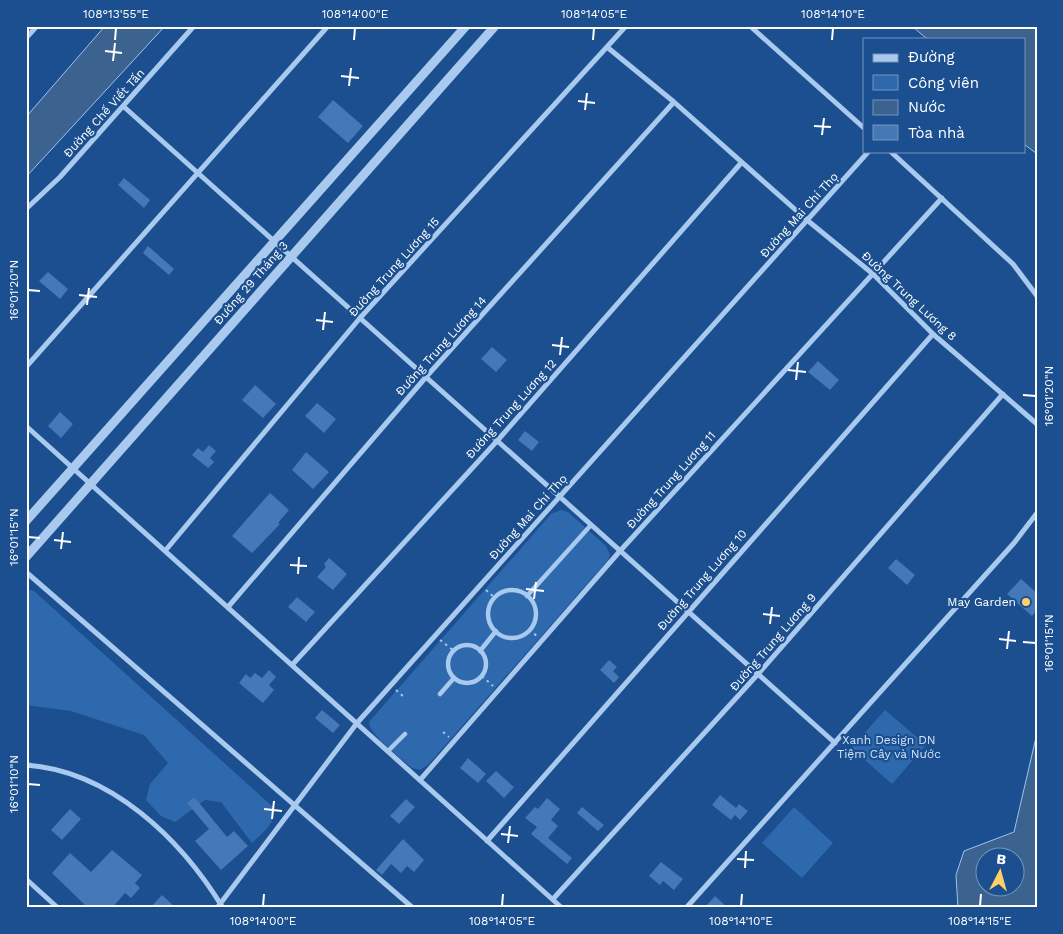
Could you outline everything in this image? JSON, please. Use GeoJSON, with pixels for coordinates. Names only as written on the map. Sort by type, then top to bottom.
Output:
{"type":"FeatureCollection","features":[{"type":"Feature","properties":{"kind":"street"},"geometry":{"type":"LineString","coordinates":[[26,38],[37,26]]}},
{"type":"Feature","properties":{"kind":"street","name":"Đường Chế Viết Tấn"},"geometry":{"type":"LineString","coordinates":[[26,209],[60,177],[194,26]]}},
{"type":"Feature","properties":{"kind":"street"},"geometry":{"type":"LineString","coordinates":[[26,367],[328,26]]}},
{"type":"Feature","properties":{"kind":"street","name":"Đường 29 Tháng 3"},"geometry":{"type":"LineString","coordinates":[[26,521],[466,26]]}},
{"type":"Feature","properties":{"kind":"street","name":"Đường 29 Tháng 3"},"geometry":{"type":"LineString","coordinates":[[26,557],[495,26]]}},
{"type":"Feature","properties":{"kind":"street","name":"Đường Trung Lương 15"},"geometry":{"type":"LineString","coordinates":[[165,551],[360,318],[626,26]]}},
{"type":"Feature","properties":{"kind":"street"},"geometry":{"type":"LineString","coordinates":[[750,26],[863,127]]}},
{"type":"Feature","properties":{"kind":"street","name":"Đường Trung Lương 8"},"geometry":{"type":"LineString","coordinates":[[608,47],[674,102],[807,220],[873,274],[933,334],[1037,424]]}},
{"type":"Feature","properties":{"kind":"street","name":"Đường Trung Lương 14"},"geometry":{"type":"LineString","coordinates":[[228,607],[426,377],[674,102]]}},
{"type":"Feature","properties":{"kind":"street"},"geometry":{"type":"LineString","coordinates":[[123,106],[835,742]]}},
{"type":"Feature","properties":{"kind":"street","name":"Đường Mai Chí Thọ"},"geometry":{"type":"LineString","coordinates":[[220,906],[357,724],[869,152]]}},
{"type":"Feature","properties":{"kind":"street"},"geometry":{"type":"LineString","coordinates":[[891,152],[1013,264],[1037,296]]}},
{"type":"Feature","properties":{"kind":"street","name":"Đường Trung Lương 12"},"geometry":{"type":"LineString","coordinates":[[292,665],[498,441],[741,163]]}},
{"type":"Feature","properties":{"kind":"street","name":"Đường Trung Lương 11"},"geometry":{"type":"LineString","coordinates":[[420,780],[620,551],[942,198]]}},
{"type":"Feature","properties":{"kind":"street","name":"Đường Trung Lương 10"},"geometry":{"type":"LineString","coordinates":[[487,841],[933,334]]}},
{"type":"Feature","properties":{"kind":"street","name":"Đường Trung Lương 9"},"geometry":{"type":"LineString","coordinates":[[553,899],[758,674],[1003,394]]}},
{"type":"Feature","properties":{"kind":"street"},"geometry":{"type":"LineString","coordinates":[[26,426],[562,908]]}},
{"type":"Feature","properties":{"kind":"street"},"geometry":{"type":"LineString","coordinates":[[686,908],[1014,544],[1037,513]]}},
{"type":"Feature","properties":{"kind":"street"},"geometry":{"type":"LineString","coordinates":[[527,596],[592,525]]}},
{"type":"Feature","properties":{"kind":"street"},"geometry":{"type":"LineString","coordinates":[[26,572],[413,908]]}},
{"type":"Feature","properties":{"kind":"street"},"geometry":{"type":"LineString","coordinates":[[509,590],[527,596],[535,608],[536,614],[532,627],[527,632],[515,637],[502,635],[496,631],[492,626],[488,613],[495,598],[509,590]]}},
{"type":"Feature","properties":{"kind":"street"},"geometry":{"type":"LineString","coordinates":[[480,651],[496,631]]}},
{"type":"Feature","properties":{"kind":"street"},"geometry":{"type":"LineString","coordinates":[[466,646],[480,651],[486,665],[482,676],[468,683],[454,678],[448,664],[454,651],[466,646]]}},
{"type":"Feature","properties":{"kind":"street"},"geometry":{"type":"LineString","coordinates":[[440,694],[454,678]]}},
{"type":"Feature","properties":{"kind":"street"},"geometry":{"type":"LineString","coordinates":[[388,752],[405,734]]}},
{"type":"Feature","properties":{"kind":"street"},"geometry":{"type":"LineString","coordinates":[[26,765],[76,776],[138,810],[184,855],[220,906]]}},
{"type":"Feature","properties":{"kind":"street"},"geometry":{"type":"LineString","coordinates":[[26,879],[58,908]]}},
{"type":"Feature","properties":{"kind":"path"},"geometry":{"type":"LineString","coordinates":[[480,585],[495,598]]}},
{"type":"Feature","properties":{"kind":"path"},"geometry":{"type":"LineString","coordinates":[[435,636],[454,651]]}},
{"type":"Feature","properties":{"kind":"path"},"geometry":{"type":"LineString","coordinates":[[482,676],[498,691]]}},
{"type":"Feature","properties":{"kind":"green space"},"geometry":{"type":"Polygon","coordinates":[[[561,510],[568,512],[606,546],[610,555],[608,560],[428,765],[420,770],[412,768],[380,740],[370,727],[369,722],[551,514],[561,510]]]}},
{"type":"Feature","properties":{"kind":"green space"},"geometry":{"type":"Polygon","coordinates":[[[26,589],[34,591],[273,807],[273,818],[265,831],[252,843],[221,802],[205,800],[175,822],[161,816],[146,800],[150,784],[168,763],[144,735],[71,711],[26,705],[26,589]]]}},
{"type":"Feature","properties":{"kind":"green space","name":"Xanh Design DN Tiệm Cây và Nước"},"geometry":{"type":"Polygon","coordinates":[[[885,710],[926,745],[892,784],[851,748],[885,710]]]}},
{"type":"Feature","properties":{"kind":"green space"},"geometry":{"type":"Polygon","coordinates":[[[794,807],[833,843],[802,878],[762,843],[794,807]]]}},
{"type":"Feature","properties":{"kind":"water"},"geometry":{"type":"Polygon","coordinates":[[[105,26],[165,26],[26,177],[26,117],[105,26]]]}},
{"type":"Feature","properties":{"kind":"water"},"geometry":{"type":"Polygon","coordinates":[[[912,26],[1037,26],[1037,154],[1026,146],[1026,38],[926,38],[912,26]]]}},
{"type":"Feature","properties":{"kind":"water"},"geometry":{"type":"Polygon","coordinates":[[[1037,733],[1037,908],[958,908],[956,875],[964,851],[976,846],[976,896],[1026,896],[1026,846],[977,846],[1014,832],[1037,733]]]}},
{"type":"Feature","properties":{"kind":"building"},"geometry":{"type":"Polygon","coordinates":[[[333,100],[363,126],[348,143],[318,117],[333,100]]]}},
{"type":"Feature","properties":{"kind":"building"},"geometry":{"type":"Polygon","coordinates":[[[124,178],[150,200],[144,208],[118,185],[124,178]]]}},
{"type":"Feature","properties":{"kind":"building"},"geometry":{"type":"Polygon","coordinates":[[[148,246],[174,269],[169,275],[143,253],[148,246]]]}},
{"type":"Feature","properties":{"kind":"building"},"geometry":{"type":"Polygon","coordinates":[[[48,272],[68,289],[60,299],[39,281],[48,272]]]}},
{"type":"Feature","properties":{"kind":"building"},"geometry":{"type":"Polygon","coordinates":[[[492,347],[507,360],[496,372],[481,359],[492,347]]]}},
{"type":"Feature","properties":{"kind":"building"},"geometry":{"type":"Polygon","coordinates":[[[818,361],[839,380],[830,390],[808,372],[818,361]]]}},
{"type":"Feature","properties":{"kind":"building"},"geometry":{"type":"Polygon","coordinates":[[[255,385],[276,404],[263,418],[242,400],[255,385]]]}},
{"type":"Feature","properties":{"kind":"building"},"geometry":{"type":"Polygon","coordinates":[[[317,403],[336,419],[324,433],[305,416],[317,403]]]}},
{"type":"Feature","properties":{"kind":"building"},"geometry":{"type":"Polygon","coordinates":[[[60,412],[73,424],[61,438],[48,426],[60,412]]]}},
{"type":"Feature","properties":{"kind":"building"},"geometry":{"type":"Polygon","coordinates":[[[525,431],[539,442],[532,451],[518,440],[525,431]]]}},
{"type":"Feature","properties":{"kind":"building"},"geometry":{"type":"Polygon","coordinates":[[[209,445],[216,451],[210,458],[214,462],[208,468],[192,455],[198,448],[203,452],[209,445]]]}},
{"type":"Feature","properties":{"kind":"building"},"geometry":{"type":"Polygon","coordinates":[[[306,452],[329,472],[313,489],[292,470],[306,452]]]}},
{"type":"Feature","properties":{"kind":"building"},"geometry":{"type":"Polygon","coordinates":[[[270,493],[289,510],[278,523],[280,524],[252,553],[232,536],[270,493]]]}},
{"type":"Feature","properties":{"kind":"building"},"geometry":{"type":"Polygon","coordinates":[[[329,558],[347,574],[333,590],[317,577],[326,567],[324,564],[329,558]]]}},
{"type":"Feature","properties":{"kind":"building"},"geometry":{"type":"Polygon","coordinates":[[[896,559],[915,575],[907,585],[888,568],[896,559]]]}},
{"type":"Feature","properties":{"kind":"building","name":"May Garden"},"geometry":{"type":"Polygon","coordinates":[[[1021,579],[1037,593],[1037,610],[1032,616],[1007,594],[1021,579]]]}},
{"type":"Feature","properties":{"kind":"building"},"geometry":{"type":"Polygon","coordinates":[[[297,597],[315,612],[306,622],[288,607],[297,597]]]}},
{"type":"Feature","properties":{"kind":"building"},"geometry":{"type":"Polygon","coordinates":[[[609,660],[617,667],[613,671],[619,677],[614,683],[600,670],[609,660]]]}},
{"type":"Feature","properties":{"kind":"building"},"geometry":{"type":"Polygon","coordinates":[[[269,670],[276,677],[269,685],[274,690],[263,703],[239,683],[246,674],[250,678],[255,673],[262,678],[269,670]]]}},
{"type":"Feature","properties":{"kind":"building"},"geometry":{"type":"Polygon","coordinates":[[[322,710],[340,725],[333,733],[315,718],[322,710]]]}},
{"type":"Feature","properties":{"kind":"building"},"geometry":{"type":"Polygon","coordinates":[[[468,758],[486,774],[478,783],[460,768],[468,758]]]}},
{"type":"Feature","properties":{"kind":"building"},"geometry":{"type":"Polygon","coordinates":[[[496,771],[514,787],[504,798],[486,781],[496,771]]]}},
{"type":"Feature","properties":{"kind":"building"},"geometry":{"type":"Polygon","coordinates":[[[720,795],[736,808],[739,804],[748,811],[740,820],[735,815],[731,820],[712,805],[720,795]]]}},
{"type":"Feature","properties":{"kind":"building"},"geometry":{"type":"Polygon","coordinates":[[[193,798],[196,799],[227,837],[234,831],[248,846],[221,870],[195,841],[209,829],[187,803],[193,798]]]}},
{"type":"Feature","properties":{"kind":"building"},"geometry":{"type":"Polygon","coordinates":[[[547,798],[560,809],[551,820],[558,826],[548,838],[572,858],[567,864],[531,834],[537,827],[525,818],[535,807],[538,809],[547,798]]]}},
{"type":"Feature","properties":{"kind":"building"},"geometry":{"type":"Polygon","coordinates":[[[406,799],[415,807],[399,824],[390,816],[406,799]]]}},
{"type":"Feature","properties":{"kind":"building"},"geometry":{"type":"Polygon","coordinates":[[[582,807],[604,825],[598,831],[577,813],[582,807]]]}},
{"type":"Feature","properties":{"kind":"building"},"geometry":{"type":"Polygon","coordinates":[[[70,809],[81,819],[62,840],[51,830],[70,809]]]}},
{"type":"Feature","properties":{"kind":"building"},"geometry":{"type":"Polygon","coordinates":[[[403,839],[424,860],[414,872],[407,866],[401,873],[391,864],[382,875],[376,870],[403,839]]]}},
{"type":"Feature","properties":{"kind":"building"},"geometry":{"type":"Polygon","coordinates":[[[112,850],[142,875],[135,883],[140,888],[131,898],[125,893],[112,908],[88,908],[52,873],[70,853],[91,872],[112,850]]]}},
{"type":"Feature","properties":{"kind":"building"},"geometry":{"type":"Polygon","coordinates":[[[661,862],[683,879],[674,890],[663,881],[660,885],[649,876],[661,862]]]}},
{"type":"Feature","properties":{"kind":"building"},"geometry":{"type":"Polygon","coordinates":[[[162,895],[176,908],[150,908],[162,895]]]}},
{"type":"Feature","properties":{"kind":"building"},"geometry":{"type":"Polygon","coordinates":[[[715,896],[728,908],[704,908],[715,896]]]}},
{"type":"Feature","properties":{"kind":"place","name":"May Garden"},"geometry":{"type":"Point","coordinates":[1026,602]}}]}
